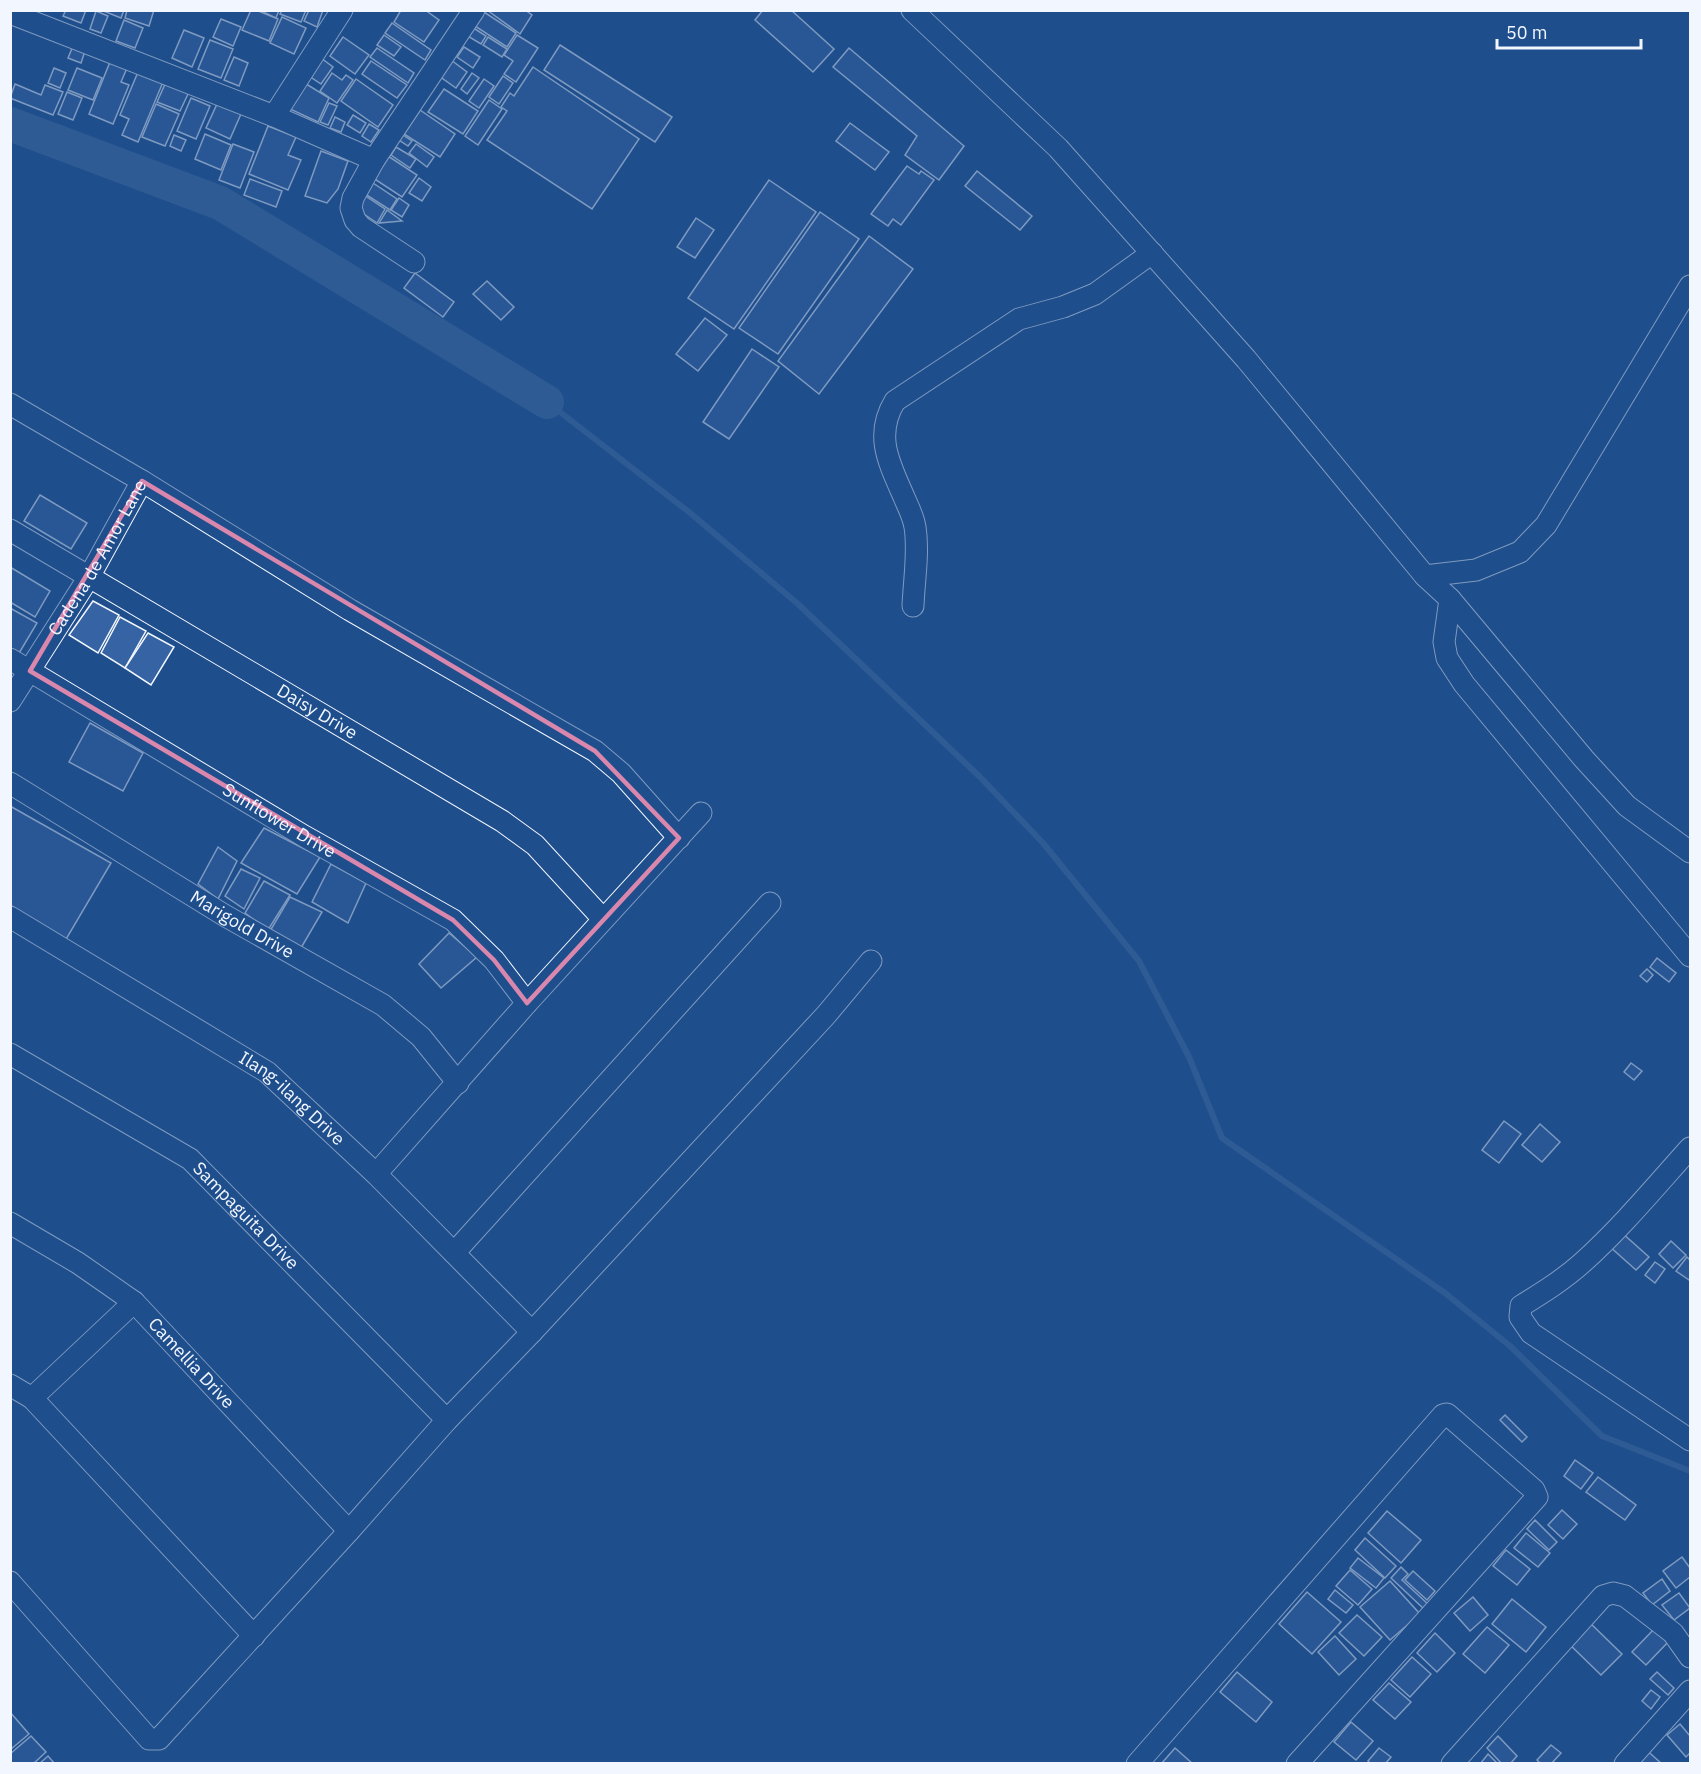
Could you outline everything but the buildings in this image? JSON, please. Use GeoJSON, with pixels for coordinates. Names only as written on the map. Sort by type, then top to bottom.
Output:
{"type":"FeatureCollection","features":[{"type":"Feature","properties":{"kind":"street"},"geometry":{"type":"LineString","coordinates":[[274,116],[342,10]]}},
{"type":"Feature","properties":{"kind":"street"},"geometry":{"type":"LineString","coordinates":[[414,262],[361,227],[355,220],[351,208],[353,198],[374,160],[474,10]]}},
{"type":"Feature","properties":{"kind":"street"},"geometry":{"type":"LineString","coordinates":[[912,10],[1058,148],[1246,359],[1425,576],[1450,599],[1584,759],[1627,806],[1690,852]]}},
{"type":"Feature","properties":{"kind":"street"},"geometry":{"type":"LineString","coordinates":[[10,13],[274,116],[374,160]]}},
{"type":"Feature","properties":{"kind":"street"},"geometry":{"type":"LineString","coordinates":[[913,606],[915,526],[912,513],[883,443],[887,414],[895,401],[1019,319],[1064,307],[1095,294],[1152,253]]}},
{"type":"Feature","properties":{"kind":"street"},"geometry":{"type":"LineString","coordinates":[[1425,576],[1476,570],[1520,552],[1546,525],[1690,286]]}},
{"type":"Feature","properties":{"kind":"street","name":"Cadena de Amor Lane"},"geometry":{"type":"LineString","coordinates":[[10,404],[142,481],[89,577],[10,701]]}},
{"type":"Feature","properties":{"kind":"street"},"geometry":{"type":"LineString","coordinates":[[142,481],[350,609],[595,751],[621,773],[679,838]]}},
{"type":"Feature","properties":{"kind":"street","name":"Daisy Drive"},"geometry":{"type":"LineString","coordinates":[[10,531],[502,821],[535,845],[603,919]]}},
{"type":"Feature","properties":{"kind":"street"},"geometry":{"type":"LineString","coordinates":[[1450,599],[1444,642],[1447,658],[1464,684],[1690,956]]}},
{"type":"Feature","properties":{"kind":"street","name":"Sunflower Drive"},"geometry":{"type":"LineString","coordinates":[[10,659],[294,830],[453,920],[494,960],[527,1003]]}},
{"type":"Feature","properties":{"kind":"street","name":"Marigold Drive"},"geometry":{"type":"LineString","coordinates":[[10,783],[224,915],[382,1005],[421,1037],[458,1083]]}},
{"type":"Feature","properties":{"kind":"street"},"geometry":{"type":"LineString","coordinates":[[376,1174],[527,1003],[701,813]]}},
{"type":"Feature","properties":{"kind":"street"},"geometry":{"type":"LineString","coordinates":[[454,1253],[770,903]]}},
{"type":"Feature","properties":{"kind":"street","name":"Ilang-ilang Drive"},"geometry":{"type":"LineString","coordinates":[[10,917],[267,1072],[376,1174],[532,1332]]}},
{"type":"Feature","properties":{"kind":"street"},"geometry":{"type":"LineString","coordinates":[[10,1582],[149,1739],[159,1739],[447,1420],[532,1332],[826,1015],[871,960]]}},
{"type":"Feature","properties":{"kind":"street","name":"Sampaguita Drive"},"geometry":{"type":"LineString","coordinates":[[10,1054],[190,1159],[447,1420]]}},
{"type":"Feature","properties":{"kind":"street"},"geometry":{"type":"LineString","coordinates":[[1690,1148],[1616,1230],[1581,1264],[1560,1281],[1521,1306],[1520,1317],[1531,1333],[1690,1440]]}},
{"type":"Feature","properties":{"kind":"street","name":"Camellia Drive"},"geometry":{"type":"LineString","coordinates":[[10,1223],[78,1263],[134,1302],[349,1531]]}},
{"type":"Feature","properties":{"kind":"street"},"geometry":{"type":"LineString","coordinates":[[32,1398],[134,1302]]}},
{"type":"Feature","properties":{"kind":"street"},"geometry":{"type":"LineString","coordinates":[[10,1385],[32,1398],[254,1636]]}},
{"type":"Feature","properties":{"kind":"street"},"geometry":{"type":"LineString","coordinates":[[1137,1764],[1443,1415],[1447,1414],[1534,1490],[1537,1497],[1297,1764]]}},
{"type":"Feature","properties":{"kind":"street"},"geometry":{"type":"LineString","coordinates":[[1452,1764],[1603,1596],[1613,1593],[1625,1596],[1673,1633],[1690,1657]]}},
{"type":"Feature","properties":{"kind":"street"},"geometry":{"type":"LineString","coordinates":[[1625,1764],[1690,1691]]}},
{"type":"Feature","properties":{"kind":"highlighted area"},"geometry":{"type":"Polygon","coordinates":[[[142,481],[595,751],[679,838],[527,1003],[494,960],[453,920],[30,671],[142,481]]]}},
{"type":"Feature","properties":{"kind":"waterway"},"geometry":{"type":"LineString","coordinates":[[10,124],[220,203],[547,402]]}},
{"type":"Feature","properties":{"kind":"waterway"},"geometry":{"type":"LineString","coordinates":[[547,402],[689,512],[798,604],[980,777],[1043,843],[1139,961],[1189,1057],[1222,1138],[1445,1293],[1510,1346],[1602,1436],[1690,1471]]}}]}
